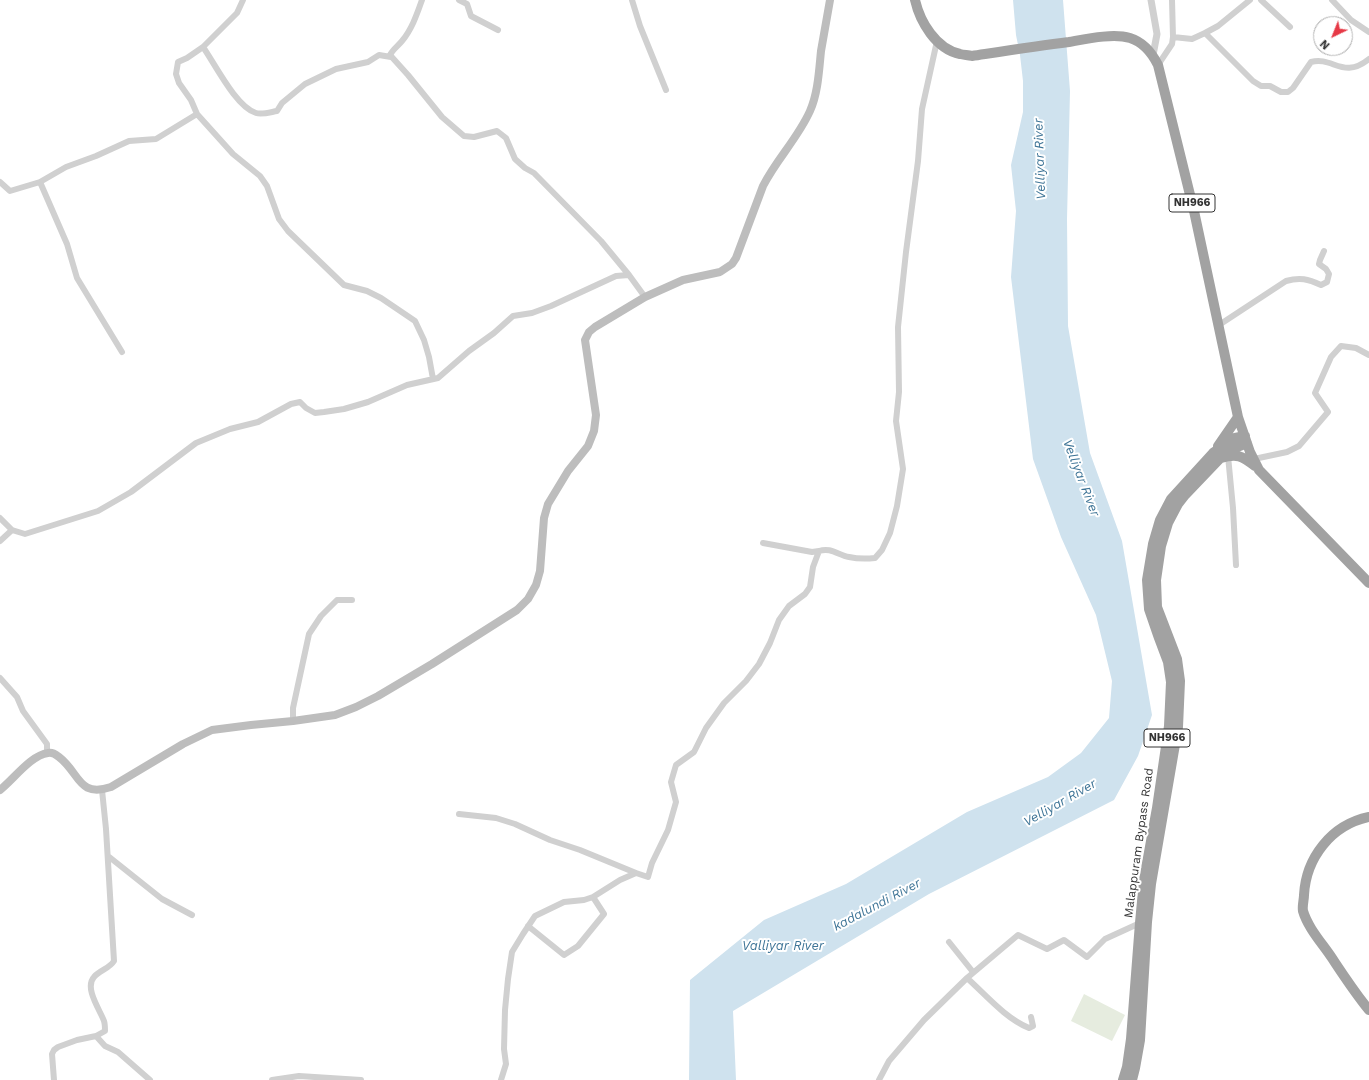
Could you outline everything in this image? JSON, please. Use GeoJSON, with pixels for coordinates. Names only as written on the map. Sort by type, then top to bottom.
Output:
{"type":"FeatureCollection","features":[{"type":"Feature","properties":{"kind":"highway"},"geometry":{"type":"LineString","coordinates":[[915,0],[922,20],[931,36],[958,54],[972,56],[1115,36],[1130,38],[1144,46],[1156,60]]}},
{"type":"Feature","properties":{"kind":"highway","name":"NH966"},"geometry":{"type":"LineString","coordinates":[[1156,60],[1194,211],[1238,417],[1220,456]]}},
{"type":"Feature","properties":{"kind":"highway"},"geometry":{"type":"LineString","coordinates":[[1238,417],[1246,440],[1260,470]]}},
{"type":"Feature","properties":{"kind":"highway","name":"Malappuram Bypass Road"},"geometry":{"type":"LineString","coordinates":[[1123,1080],[1127,1067],[1131,1039],[1144,880],[1157,808],[1169,726],[1171,682],[1168,662],[1158,638],[1149,609],[1147,580],[1153,544],[1160,520],[1172,498],[1220,456],[1246,440]]}},
{"type":"Feature","properties":{"kind":"highway"},"geometry":{"type":"LineString","coordinates":[[1220,456],[1245,458],[1260,470],[1369,583]]}},
{"type":"Feature","properties":{"kind":"highway","name":"Malappuram Bypass Road"},"geometry":{"type":"LineString","coordinates":[[1132,1080],[1140,1040],[1147,922],[1151,884],[1178,720],[1180,681],[1177,659],[1157,608],[1156,580],[1161,546],[1168,523],[1178,504],[1220,456]]}},
{"type":"Feature","properties":{"kind":"highway"},"geometry":{"type":"LineString","coordinates":[[1369,817],[1348,824],[1332,835],[1316,852],[1305,882],[1303,910],[1312,931],[1354,992],[1369,1010]]}},
{"type":"Feature","properties":{"kind":"main road"},"geometry":{"type":"LineString","coordinates":[[0,790],[17,772],[47,753],[53,753],[63,761],[71,769],[79,782],[85,787],[102,790],[112,787],[183,744],[212,730],[335,715],[378,696],[487,630],[517,610],[528,599],[536,585],[540,571],[544,518],[548,504],[568,471],[588,446],[594,431],[596,415],[585,340],[589,332],[594,327],[644,297],[683,280],[720,272],[732,264],[736,258],[766,181],[806,121],[811,109],[815,96],[830,0]]}},
{"type":"Feature","properties":{"kind":"street"},"geometry":{"type":"LineString","coordinates":[[243,0],[237,13],[203,47],[187,58],[178,62],[176,74],[179,83],[191,100],[197,114],[233,154],[260,176],[267,186],[279,219],[288,231],[344,286],[367,291],[381,298],[415,321],[424,340],[433,380]]}},
{"type":"Feature","properties":{"kind":"street"},"geometry":{"type":"LineString","coordinates":[[391,57],[392,50],[402,41],[412,26],[422,0]]}},
{"type":"Feature","properties":{"kind":"street"},"geometry":{"type":"LineString","coordinates":[[459,0],[467,4],[471,16],[498,30]]}},
{"type":"Feature","properties":{"kind":"street"},"geometry":{"type":"LineString","coordinates":[[632,0],[640,26],[666,90]]}},
{"type":"Feature","properties":{"kind":"street"},"geometry":{"type":"LineString","coordinates":[[1151,0],[1157,34],[1156,60]]}},
{"type":"Feature","properties":{"kind":"street"},"geometry":{"type":"LineString","coordinates":[[1156,60],[1172,44],[1172,0]]}},
{"type":"Feature","properties":{"kind":"street"},"geometry":{"type":"LineString","coordinates":[[1173,37],[1192,40],[1218,26],[1250,0]]}},
{"type":"Feature","properties":{"kind":"street"},"geometry":{"type":"LineString","coordinates":[[1261,0],[1290,27]]}},
{"type":"Feature","properties":{"kind":"street"},"geometry":{"type":"LineString","coordinates":[[1332,0],[1352,20],[1369,32]]}},
{"type":"Feature","properties":{"kind":"street"},"geometry":{"type":"LineString","coordinates":[[1205,33],[1254,81],[1261,86],[1270,86],[1281,92],[1288,92],[1293,88],[1311,62],[1322,61],[1345,68],[1357,66],[1369,58]]}},
{"type":"Feature","properties":{"kind":"street"},"geometry":{"type":"LineString","coordinates":[[763,543],[812,552],[825,549],[848,557],[863,559],[875,558],[882,550],[890,533],[897,506],[903,469],[896,421],[899,392],[898,327],[918,161],[922,108],[937,41]]}},
{"type":"Feature","properties":{"kind":"street"},"geometry":{"type":"LineString","coordinates":[[203,47],[236,98],[246,108],[257,114],[278,111],[282,103],[305,84],[336,69],[368,62],[379,55],[391,57],[408,75],[442,117],[464,136],[474,137],[497,131],[506,138],[515,159],[525,168],[534,173],[596,236],[630,275],[644,297]]}},
{"type":"Feature","properties":{"kind":"street"},"geometry":{"type":"LineString","coordinates":[[0,182],[10,191],[40,182],[66,167],[96,156],[129,141],[156,139],[197,114]]}},
{"type":"Feature","properties":{"kind":"street"},"geometry":{"type":"LineString","coordinates":[[40,182],[67,244],[77,278],[122,352]]}},
{"type":"Feature","properties":{"kind":"street"},"geometry":{"type":"LineString","coordinates":[[1219,325],[1286,281],[1296,278],[1310,280],[1321,285],[1327,282],[1329,274],[1326,269],[1319,264],[1324,251]]}},
{"type":"Feature","properties":{"kind":"street"},"geometry":{"type":"LineString","coordinates":[[0,518],[12,530],[25,534],[98,511],[131,492],[196,443],[230,429],[258,422],[291,404],[300,402],[306,408],[315,413],[344,409],[368,402],[407,385],[433,380],[438,378],[513,316],[532,313],[551,306],[616,276],[630,275]]}},
{"type":"Feature","properties":{"kind":"street"},"geometry":{"type":"LineString","coordinates":[[1254,459],[1287,452],[1300,446],[1328,412],[1315,392],[1331,357],[1341,346],[1356,348],[1369,355]]}},
{"type":"Feature","properties":{"kind":"street"},"geometry":{"type":"LineString","coordinates":[[1220,456],[1233,508],[1236,565]]}},
{"type":"Feature","properties":{"kind":"street"},"geometry":{"type":"LineString","coordinates":[[0,541],[12,530]]}},
{"type":"Feature","properties":{"kind":"street"},"geometry":{"type":"LineString","coordinates":[[459,814],[473,814],[496,818],[515,824],[550,840],[580,850],[636,873],[648,876],[652,863],[668,830],[676,802],[671,782],[676,765],[694,752],[706,728],[724,703],[746,681],[759,664],[770,643],[779,620],[789,606],[805,594],[810,587],[813,567],[819,551]]}},
{"type":"Feature","properties":{"kind":"street"},"geometry":{"type":"LineString","coordinates":[[293,721],[293,708],[309,634],[321,616],[337,600],[352,600]]}},
{"type":"Feature","properties":{"kind":"street"},"geometry":{"type":"LineString","coordinates":[[0,678],[16,697],[23,711],[47,744],[47,753]]}},
{"type":"Feature","properties":{"kind":"street"},"geometry":{"type":"LineString","coordinates":[[54,1080],[52,1054],[54,1050],[76,1040],[96,1036],[104,1031],[105,1023],[92,994],[91,985],[93,977],[111,966],[114,961],[108,856],[102,790]]}},
{"type":"Feature","properties":{"kind":"street"},"geometry":{"type":"LineString","coordinates":[[108,856],[162,899],[192,916]]}},
{"type":"Feature","properties":{"kind":"street"},"geometry":{"type":"LineString","coordinates":[[501,1080],[506,1064],[504,1049],[505,1010],[512,952],[528,926],[535,916],[551,908],[564,902],[584,900],[593,897],[620,880],[636,873]]}},
{"type":"Feature","properties":{"kind":"street"},"geometry":{"type":"LineString","coordinates":[[528,926],[564,955],[578,946],[604,914],[593,897]]}},
{"type":"Feature","properties":{"kind":"street"},"geometry":{"type":"LineString","coordinates":[[879,1080],[889,1061],[924,1020],[973,972],[1018,935],[1047,949],[1064,940],[1087,957],[1105,939],[1140,923]]}},
{"type":"Feature","properties":{"kind":"street"},"geometry":{"type":"LineString","coordinates":[[949,942],[973,972]]}},
{"type":"Feature","properties":{"kind":"street"},"geometry":{"type":"LineString","coordinates":[[967,978],[1009,1016],[1022,1025],[1029,1028],[1033,1026],[1031,1017]]}},
{"type":"Feature","properties":{"kind":"street"},"geometry":{"type":"LineString","coordinates":[[96,1036],[106,1046],[118,1052],[150,1080]]}},
{"type":"Feature","properties":{"kind":"street"},"geometry":{"type":"LineString","coordinates":[[272,1080],[299,1076],[361,1080]]}},
{"type":"Feature","properties":{"kind":"shaded area"},"geometry":{"type":"Polygon","coordinates":[[[1084,994],[1125,1015],[1112,1041],[1071,1021],[1084,994]]]}},
{"type":"Feature","properties":{"kind":"water","name":"Valliyar River"},"geometry":{"type":"Polygon","coordinates":[[[1013,0],[1063,0],[1070,91],[1067,219],[1068,326],[1090,453],[1122,541],[1152,715],[1138,756],[1114,800],[929,894],[733,1011],[736,1080],[689,1080],[690,980],[764,920],[846,884],[967,812],[1048,777],[1081,753],[1109,718],[1112,681],[1096,615],[1061,537],[1033,459],[1011,277],[1016,211],[1011,165],[1023,112],[1023,81],[1016,35],[1013,0]]]}},
{"type":"Feature","properties":{"kind":"water label","name":"Velliyar River"},"geometry":{"type":"Point","coordinates":[1040,159]}},
{"type":"Feature","properties":{"kind":"water label","name":"Velliyar River"},"geometry":{"type":"Point","coordinates":[1081,478]}},
{"type":"Feature","properties":{"kind":"water label","name":"Velliyar River"},"geometry":{"type":"Point","coordinates":[1060,803]}},
{"type":"Feature","properties":{"kind":"water label","name":"kadalundi River"},"geometry":{"type":"Point","coordinates":[877,905]}}]}
